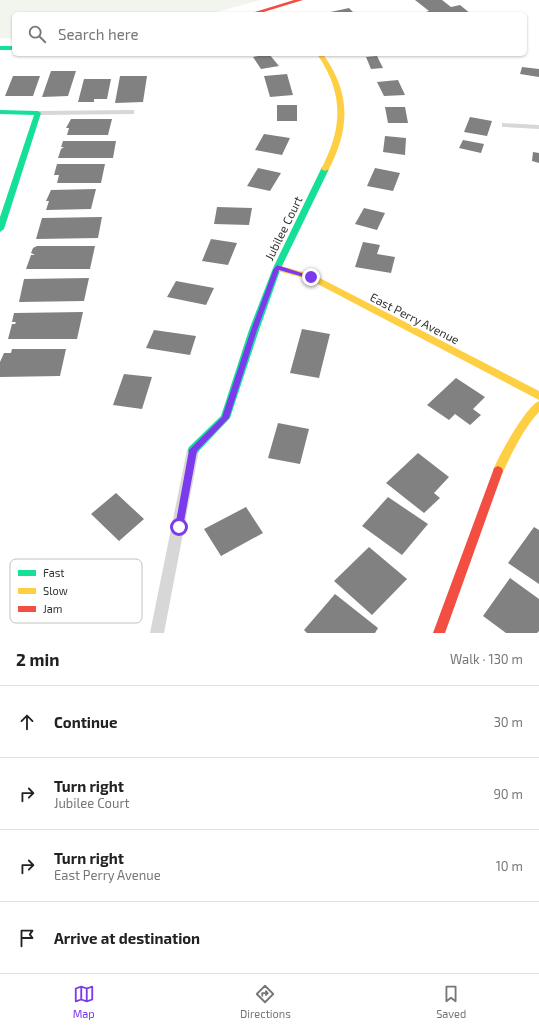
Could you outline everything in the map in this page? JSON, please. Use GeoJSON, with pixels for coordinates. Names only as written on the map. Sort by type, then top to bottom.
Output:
{"type":"FeatureCollection","features":[{"type":"Feature","properties":{"kind":"street"},"geometry":{"type":"LineString","coordinates":[[258,12],[300,0]]}},
{"type":"Feature","properties":{"kind":"street"},"geometry":{"type":"LineString","coordinates":[[0,48],[12,48]]}},
{"type":"Feature","properties":{"kind":"street","name":"Jubilee Court"},"geometry":{"type":"LineString","coordinates":[[193,450],[225,418],[254,330],[277,268],[332,154],[341,126],[342,111],[340,96],[330,69],[321,56]]}},
{"type":"Feature","properties":{"kind":"street"},"geometry":{"type":"LineString","coordinates":[[0,112],[38,113],[0,229]]}},
{"type":"Feature","properties":{"kind":"street","name":"East Perry Avenue"},"geometry":{"type":"LineString","coordinates":[[277,268],[311,277],[539,396]]}},
{"type":"Feature","properties":{"kind":"street"},"geometry":{"type":"LineString","coordinates":[[439,633],[500,464],[529,416],[539,405]]}},
{"type":"Feature","properties":{"kind":"lane"},"geometry":{"type":"LineString","coordinates":[[38,113],[131,112]]}},
{"type":"Feature","properties":{"kind":"lane"},"geometry":{"type":"LineString","coordinates":[[505,125],[539,127]]}},
{"type":"Feature","properties":{"kind":"lane"},"geometry":{"type":"LineString","coordinates":[[156,633],[179,527],[193,450]]}},
{"type":"Feature","properties":{"kind":"shaded area"},"geometry":{"type":"Polygon","coordinates":[[[0,0],[261,0],[216,12],[12,12],[12,39],[0,38],[0,0]]]}},
{"type":"Feature","properties":{"kind":"building"},"geometry":{"type":"Polygon","coordinates":[[[415,0],[442,0],[451,7],[460,5],[469,12],[426,12],[429,11],[415,0]]]}},
{"type":"Feature","properties":{"kind":"building"},"geometry":{"type":"Polygon","coordinates":[[[349,8],[353,12],[331,12],[349,8]]]}},
{"type":"Feature","properties":{"kind":"building"},"geometry":{"type":"Polygon","coordinates":[[[271,56],[279,66],[261,69],[253,57],[271,56]]]}},
{"type":"Feature","properties":{"kind":"building"},"geometry":{"type":"Polygon","coordinates":[[[377,56],[383,68],[371,69],[366,57],[377,56]]]}},
{"type":"Feature","properties":{"kind":"building"},"geometry":{"type":"Polygon","coordinates":[[[522,67],[539,69],[539,77],[520,74],[522,67]]]}},
{"type":"Feature","properties":{"kind":"building"},"geometry":{"type":"Polygon","coordinates":[[[51,71],[76,71],[68,96],[42,97],[51,71]]]}},
{"type":"Feature","properties":{"kind":"building"},"geometry":{"type":"Polygon","coordinates":[[[287,74],[293,95],[270,97],[264,76],[287,74]]]}},
{"type":"Feature","properties":{"kind":"building"},"geometry":{"type":"Polygon","coordinates":[[[13,76],[40,76],[33,96],[5,96],[13,76]]]}},
{"type":"Feature","properties":{"kind":"building"},"geometry":{"type":"Polygon","coordinates":[[[120,76],[147,76],[143,102],[115,103],[120,76]]]}},
{"type":"Feature","properties":{"kind":"building"},"geometry":{"type":"Polygon","coordinates":[[[84,79],[111,79],[107,99],[94,99],[94,102],[78,102],[84,79]]]}},
{"type":"Feature","properties":{"kind":"building"},"geometry":{"type":"Polygon","coordinates":[[[398,80],[405,95],[384,96],[377,82],[398,80]]]}},
{"type":"Feature","properties":{"kind":"building"},"geometry":{"type":"Polygon","coordinates":[[[277,105],[297,105],[297,121],[277,121],[277,105]]]}},
{"type":"Feature","properties":{"kind":"building"},"geometry":{"type":"Polygon","coordinates":[[[385,107],[405,107],[408,123],[388,123],[385,107]]]}},
{"type":"Feature","properties":{"kind":"building"},"geometry":{"type":"Polygon","coordinates":[[[470,117],[492,121],[487,136],[464,132],[470,117]]]}},
{"type":"Feature","properties":{"kind":"building"},"geometry":{"type":"Polygon","coordinates":[[[71,119],[112,119],[108,135],[67,135],[69,128],[66,128],[71,119]]]}},
{"type":"Feature","properties":{"kind":"building"},"geometry":{"type":"Polygon","coordinates":[[[264,134],[290,138],[282,155],[255,150],[264,134]]]}},
{"type":"Feature","properties":{"kind":"building"},"geometry":{"type":"Polygon","coordinates":[[[385,136],[406,138],[405,155],[383,152],[385,136]]]}},
{"type":"Feature","properties":{"kind":"building"},"geometry":{"type":"Polygon","coordinates":[[[463,140],[484,144],[481,153],[459,148],[463,140]]]}},
{"type":"Feature","properties":{"kind":"building"},"geometry":{"type":"Polygon","coordinates":[[[63,141],[116,141],[113,158],[58,158],[61,149],[64,147],[61,147],[63,141]]]}},
{"type":"Feature","properties":{"kind":"building"},"geometry":{"type":"Polygon","coordinates":[[[533,152],[539,153],[539,163],[532,161],[533,152]]]}},
{"type":"Feature","properties":{"kind":"building"},"geometry":{"type":"Polygon","coordinates":[[[57,164],[105,164],[101,183],[57,183],[59,175],[54,175],[57,164]]]}},
{"type":"Feature","properties":{"kind":"building"},"geometry":{"type":"Polygon","coordinates":[[[258,168],[281,173],[270,191],[247,186],[258,168]]]}},
{"type":"Feature","properties":{"kind":"building"},"geometry":{"type":"Polygon","coordinates":[[[375,168],[400,173],[393,191],[367,186],[375,168]]]}},
{"type":"Feature","properties":{"kind":"building"},"geometry":{"type":"Polygon","coordinates":[[[96,189],[91,209],[46,210],[49,201],[46,201],[51,190],[96,189]]]}},
{"type":"Feature","properties":{"kind":"building"},"geometry":{"type":"Polygon","coordinates":[[[217,207],[252,208],[249,225],[214,224],[217,207]]]}},
{"type":"Feature","properties":{"kind":"building"},"geometry":{"type":"Polygon","coordinates":[[[364,208],[385,213],[377,230],[355,224],[364,208]]]}},
{"type":"Feature","properties":{"kind":"building"},"geometry":{"type":"Polygon","coordinates":[[[102,217],[98,238],[36,239],[42,218],[102,217]]]}},
{"type":"Feature","properties":{"kind":"building"},"geometry":{"type":"Polygon","coordinates":[[[211,239],[237,243],[228,265],[202,261],[211,239]]]}},
{"type":"Feature","properties":{"kind":"building"},"geometry":{"type":"Polygon","coordinates":[[[363,242],[380,245],[377,254],[395,257],[391,273],[355,267],[363,242]]]}},
{"type":"Feature","properties":{"kind":"building"},"geometry":{"type":"Polygon","coordinates":[[[37,246],[95,246],[90,269],[26,269],[31,255],[35,255],[31,253],[33,248],[37,246]]]}},
{"type":"Feature","properties":{"kind":"building"},"geometry":{"type":"Polygon","coordinates":[[[89,278],[84,301],[19,302],[24,279],[89,278]]]}},
{"type":"Feature","properties":{"kind":"building"},"geometry":{"type":"Polygon","coordinates":[[[176,281],[214,288],[206,305],[167,297],[176,281]]]}},
{"type":"Feature","properties":{"kind":"building"},"geometry":{"type":"Polygon","coordinates":[[[83,312],[77,339],[8,339],[12,324],[15,324],[16,322],[12,322],[14,313],[83,312]]]}},
{"type":"Feature","properties":{"kind":"building"},"geometry":{"type":"Polygon","coordinates":[[[302,329],[330,334],[319,378],[290,373],[302,329]]]}},
{"type":"Feature","properties":{"kind":"building"},"geometry":{"type":"Polygon","coordinates":[[[154,330],[196,336],[190,355],[146,348],[154,330]]]}},
{"type":"Feature","properties":{"kind":"building"},"geometry":{"type":"Polygon","coordinates":[[[12,349],[66,349],[60,376],[0,377],[0,362],[4,353],[11,353],[12,349]]]}},
{"type":"Feature","properties":{"kind":"building"},"geometry":{"type":"Polygon","coordinates":[[[124,374],[152,377],[142,409],[113,405],[124,374]]]}},
{"type":"Feature","properties":{"kind":"building"},"geometry":{"type":"Polygon","coordinates":[[[456,378],[485,397],[473,409],[481,415],[470,425],[455,414],[449,420],[427,405],[456,378]]]}},
{"type":"Feature","properties":{"kind":"building"},"geometry":{"type":"Polygon","coordinates":[[[278,423],[309,429],[300,464],[268,458],[278,423]]]}},
{"type":"Feature","properties":{"kind":"building"},"geometry":{"type":"Polygon","coordinates":[[[418,453],[449,477],[434,493],[440,498],[424,513],[386,483],[418,453]]]}},
{"type":"Feature","properties":{"kind":"building"},"geometry":{"type":"Polygon","coordinates":[[[116,493],[144,519],[119,541],[91,514],[116,493]]]}},
{"type":"Feature","properties":{"kind":"building"},"geometry":{"type":"Polygon","coordinates":[[[388,497],[428,524],[402,555],[362,526],[388,497]]]}},
{"type":"Feature","properties":{"kind":"building"},"geometry":{"type":"Polygon","coordinates":[[[246,507],[263,533],[221,556],[204,529],[246,507]]]}},
{"type":"Feature","properties":{"kind":"building"},"geometry":{"type":"Polygon","coordinates":[[[534,527],[539,530],[539,584],[508,563],[534,527]]]}},
{"type":"Feature","properties":{"kind":"building"},"geometry":{"type":"Polygon","coordinates":[[[369,547],[407,579],[372,615],[334,581],[369,547]]]}},
{"type":"Feature","properties":{"kind":"building"},"geometry":{"type":"Polygon","coordinates":[[[510,578],[539,599],[539,631],[537,633],[506,633],[483,616],[510,578]]]}},
{"type":"Feature","properties":{"kind":"building"},"geometry":{"type":"Polygon","coordinates":[[[335,594],[378,628],[375,633],[307,633],[304,630],[335,594]]]}},
{"type":"Feature","properties":{"kind":"traffic: fast"},"geometry":{"type":"LineString","coordinates":[[0,48],[12,48]]}},
{"type":"Feature","properties":{"kind":"traffic: fast"},"geometry":{"type":"LineString","coordinates":[[0,112],[38,113],[0,229]]}},
{"type":"Feature","properties":{"kind":"traffic: fast"},"geometry":{"type":"LineString","coordinates":[[193,450],[225,418],[254,330],[277,268],[325,169]]}},
{"type":"Feature","properties":{"kind":"traffic: slow"},"geometry":{"type":"LineString","coordinates":[[321,56],[330,70],[338,88],[342,107],[339,137],[333,154],[325,169]]}},
{"type":"Feature","properties":{"kind":"traffic: slow"},"geometry":{"type":"LineString","coordinates":[[277,268],[311,277],[539,396]]}},
{"type":"Feature","properties":{"kind":"traffic: slow"},"geometry":{"type":"LineString","coordinates":[[498,471],[500,464],[529,416],[539,405]]}},
{"type":"Feature","properties":{"kind":"traffic: jam"},"geometry":{"type":"LineString","coordinates":[[258,12],[300,0]]}},
{"type":"Feature","properties":{"kind":"traffic: jam"},"geometry":{"type":"LineString","coordinates":[[439,633],[498,471]]}},
{"type":"Feature","properties":{"kind":"route"},"geometry":{"type":"LineString","coordinates":[[179,527],[193,450],[225,418],[254,330],[277,268],[311,277]]}}]}
